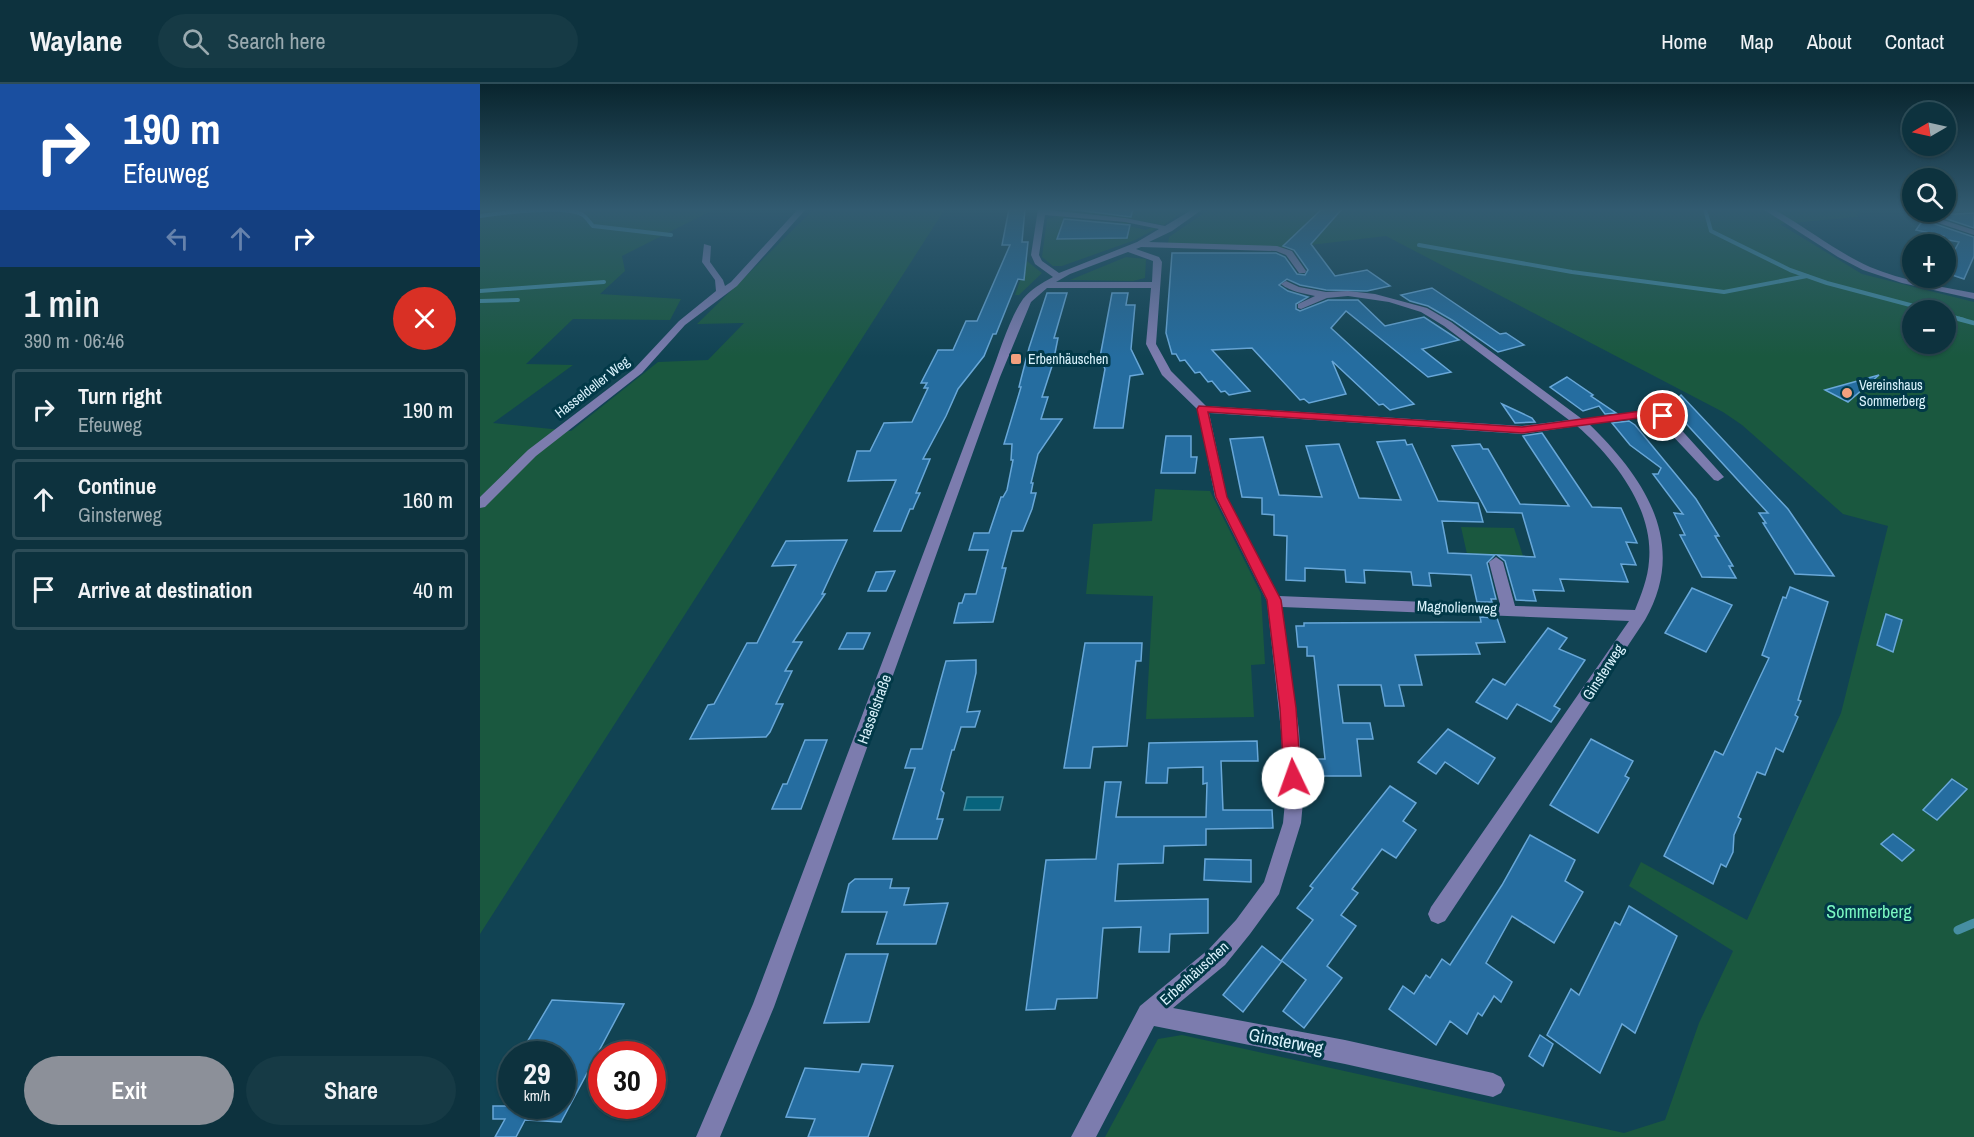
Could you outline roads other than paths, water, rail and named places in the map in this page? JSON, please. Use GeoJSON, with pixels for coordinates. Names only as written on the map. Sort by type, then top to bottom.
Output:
{"type":"FeatureCollection","features":[{"type":"Feature","properties":{"kind":"street"},"geometry":{"type":"LineString","coordinates":[[706,258],[706,262],[718,280],[721,292]]}},
{"type":"Feature","properties":{"kind":"street","name":"Hasseldeller Weg"},"geometry":{"type":"LineString","coordinates":[[480,504],[532,453],[638,371],[682,323],[734,284],[757,258]]}},
{"type":"Feature","properties":{"kind":"street"},"geometry":{"type":"LineString","coordinates":[[1036,258],[1051,280],[1156,285]]}},
{"type":"Feature","properties":{"kind":"street","name":"Hasselstraße"},"geometry":{"type":"LineString","coordinates":[[708,1137],[763,1007],[1013,331],[1027,301],[1051,280],[1106,258]]}},
{"type":"Feature","properties":{"kind":"street"},"geometry":{"type":"LineString","coordinates":[[1154,258],[1158,262],[1151,344],[1166,373],[1203,409],[1522,430],[1656,412],[1719,477]]}},
{"type":"Feature","properties":{"kind":"street"},"geometry":{"type":"LineString","coordinates":[[1293,258],[1302,271]]}},
{"type":"Feature","properties":{"kind":"street"},"geometry":{"type":"LineString","coordinates":[[1849,258],[1865,268],[1899,279],[1974,296]]}},
{"type":"Feature","properties":{"kind":"street","name":"Ginsterweg"},"geometry":{"type":"LineString","coordinates":[[1286,284],[1296,289],[1325,295],[1365,295],[1425,310],[1578,421],[1603,442],[1626,471],[1641,497],[1652,524],[1658,548],[1657,572],[1640,616],[1438,914]]}},
{"type":"Feature","properties":{"kind":"street","name":"Ginsterweg"},"geometry":{"type":"LineString","coordinates":[[1301,306],[1325,295]]}},
{"type":"Feature","properties":{"kind":"street","name":"Erbenhäuschen"},"geometry":{"type":"LineString","coordinates":[[1083,1137],[1148,1014],[1216,957],[1243,927],[1272,887],[1293,823],[1290,731],[1274,600],[1221,497],[1203,409]]}},
{"type":"Feature","properties":{"kind":"street"},"geometry":{"type":"LineString","coordinates":[[1496,562],[1508,608]]}},
{"type":"Feature","properties":{"kind":"street","name":"Magnolienweg"},"geometry":{"type":"LineString","coordinates":[[1274,600],[1508,608],[1640,616]]}},
{"type":"Feature","properties":{"kind":"street","name":"Ginsterweg"},"geometry":{"type":"LineString","coordinates":[[1148,1014],[1345,1052],[1493,1085]]}},
{"type":"Feature","properties":{"kind":"water"},"geometry":{"type":"Polygon","coordinates":[[[967,797],[1003,797],[1000,810],[964,810],[967,797]]]}},
{"type":"Feature","properties":{"kind":"waterway"},"geometry":{"type":"LineString","coordinates":[[1493,258],[1572,272],[1724,292],[1807,276]]}},
{"type":"Feature","properties":{"kind":"waterway"},"geometry":{"type":"LineString","coordinates":[[1766,258],[1790,270],[1827,283],[1902,303]]}},
{"type":"Feature","properties":{"kind":"waterway"},"geometry":{"type":"LineString","coordinates":[[480,291],[604,282]]}},
{"type":"Feature","properties":{"kind":"waterway"},"geometry":{"type":"LineString","coordinates":[[480,301],[518,300]]}},
{"type":"Feature","properties":{"kind":"waterway"},"geometry":{"type":"LineString","coordinates":[[1956,318],[1964,320]]}},
{"type":"Feature","properties":{"kind":"waterway"},"geometry":{"type":"LineString","coordinates":[[1959,319],[1974,323]]}},
{"type":"Feature","properties":{"kind":"waterway"},"geometry":{"type":"LineString","coordinates":[[1958,930],[1974,923]]}},
{"type":"Feature","properties":{"kind":"place","name":"Erbenhäuschen"},"geometry":{"type":"Point","coordinates":[1016,359]}},
{"type":"Feature","properties":{"kind":"place","name":"Vereinshaus Sommerberg"},"geometry":{"type":"Point","coordinates":[1847,393]}},
{"type":"Feature","properties":{"kind":"park label","name":"Sommerberg"},"geometry":{"type":"Point","coordinates":[1869,911]}}]}
